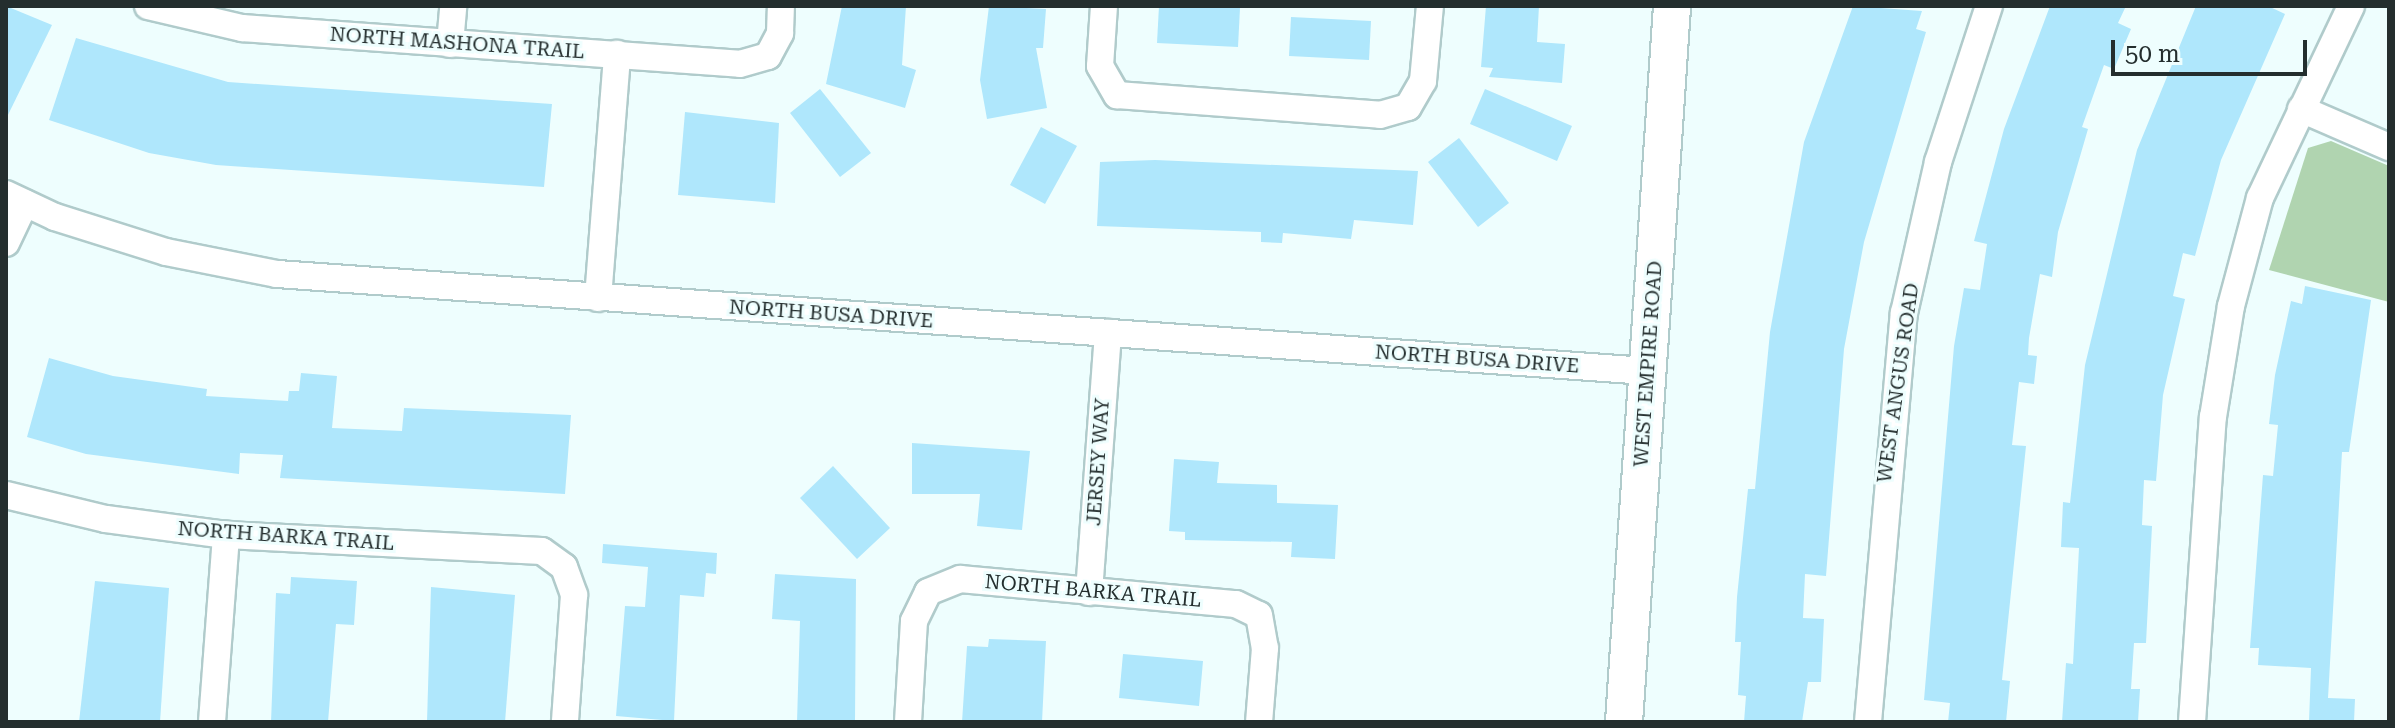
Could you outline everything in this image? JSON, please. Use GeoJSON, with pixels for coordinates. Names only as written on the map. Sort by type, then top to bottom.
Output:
{"type":"FeatureCollection","features":[{"type":"Feature","properties":{"kind":"street","name":"NORTH MASHONA TRAIL"},"geometry":{"type":"LineString","coordinates":[[148,6],[242,28],[740,64],[768,56],[780,33],[781,6]]}},
{"type":"Feature","properties":{"kind":"street"},"geometry":{"type":"LineString","coordinates":[[450,44],[453,6]]}},
{"type":"Feature","properties":{"kind":"street"},"geometry":{"type":"LineString","coordinates":[[1104,6],[1100,66],[1117,95],[1380,115],[1408,107],[1423,81],[1430,6]]}},
{"type":"Feature","properties":{"kind":"street","name":"WEST EMPIRE ROAD"},"geometry":{"type":"LineString","coordinates":[[1624,722],[1672,6]]}},
{"type":"Feature","properties":{"kind":"street","name":"WEST ANGUS ROAD"},"geometry":{"type":"LineString","coordinates":[[1868,722],[1886,457],[1904,313],[1938,162],[1989,6]]}},
{"type":"Feature","properties":{"kind":"street"},"geometry":{"type":"LineString","coordinates":[[2192,722],[2213,417],[2231,306],[2260,198],[2351,6]]}},
{"type":"Feature","properties":{"kind":"street"},"geometry":{"type":"LineString","coordinates":[[598,298],[617,54]]}},
{"type":"Feature","properties":{"kind":"street"},"geometry":{"type":"LineString","coordinates":[[2301,109],[2389,147]]}},
{"type":"Feature","properties":{"kind":"street"},"geometry":{"type":"LineString","coordinates":[[6,243],[15,198]]}},
{"type":"Feature","properties":{"kind":"street","name":"NORTH BUSA DRIVE"},"geometry":{"type":"LineString","coordinates":[[15,198],[166,252],[277,274],[1647,371]]}},
{"type":"Feature","properties":{"kind":"street","name":"JERSEY WAY"},"geometry":{"type":"LineString","coordinates":[[1089,592],[1108,333]]}},
{"type":"Feature","properties":{"kind":"street","name":"NORTH BARKA TRAIL"},"geometry":{"type":"LineString","coordinates":[[6,495],[106,519],[226,535],[542,551],[564,567],[574,595],[565,722]]}},
{"type":"Feature","properties":{"kind":"street"},"geometry":{"type":"LineString","coordinates":[[212,722],[226,535]]}},
{"type":"Feature","properties":{"kind":"street","name":"NORTH BARKA TRAIL"},"geometry":{"type":"LineString","coordinates":[[908,722],[914,621],[928,592],[960,579],[1236,604],[1259,615],[1265,648],[1259,722]]}},
{"type":"Feature","properties":{"kind":"green space"},"geometry":{"type":"Polygon","coordinates":[[[2331,141],[2389,166],[2389,302],[2269,270],[2308,148],[2331,141]]]}},
{"type":"Feature","properties":{"kind":"building"},"geometry":{"type":"Polygon","coordinates":[[[6,6],[52,25],[6,119],[6,6]]]}},
{"type":"Feature","properties":{"kind":"building"},"geometry":{"type":"Polygon","coordinates":[[[842,6],[906,6],[902,65],[916,70],[905,108],[826,84],[842,6]]]}},
{"type":"Feature","properties":{"kind":"building"},"geometry":{"type":"Polygon","coordinates":[[[989,6],[1046,9],[1043,48],[1036,48],[1047,108],[987,119],[980,80],[989,6]]]}},
{"type":"Feature","properties":{"kind":"building"},"geometry":{"type":"Polygon","coordinates":[[[1159,6],[1240,8],[1238,47],[1157,43],[1159,6]]]}},
{"type":"Feature","properties":{"kind":"building"},"geometry":{"type":"Polygon","coordinates":[[[1486,6],[1539,6],[1537,42],[1565,44],[1562,83],[1489,77],[1493,68],[1481,67],[1486,6]]]}},
{"type":"Feature","properties":{"kind":"building"},"geometry":{"type":"Polygon","coordinates":[[[1853,6],[1922,11],[1916,29],[1926,32],[1864,242],[1844,349],[1826,576],[1805,574],[1803,618],[1824,619],[1821,682],[1808,682],[1802,722],[1744,722],[1746,696],[1738,695],[1741,642],[1735,642],[1737,597],[1748,489],[1755,489],[1770,332],[1804,142],[1853,6]]]}},
{"type":"Feature","properties":{"kind":"building"},"geometry":{"type":"Polygon","coordinates":[[[2050,6],[2126,6],[2118,23],[2131,29],[2114,69],[2104,65],[2082,127],[2088,129],[2058,232],[2052,277],[2040,274],[2028,355],[2037,356],[2034,384],[2019,382],[2012,445],[2026,446],[2002,680],[2010,681],[2006,722],[1948,722],[1950,703],[1924,700],[1954,346],[1964,288],[1980,290],[1987,244],[1974,241],[2004,129],[2050,6]]]}},
{"type":"Feature","properties":{"kind":"building"},"geometry":{"type":"Polygon","coordinates":[[[2196,6],[2268,6],[2285,14],[2221,160],[2195,256],[2183,253],[2173,296],[2185,299],[2163,395],[2156,481],[2144,480],[2142,525],[2152,526],[2146,643],[2134,643],[2131,689],[2140,689],[2138,722],[2062,722],[2066,663],[2073,664],[2079,548],[2061,547],[2063,502],[2070,503],[2085,365],[2137,150],[2196,6]]]}},
{"type":"Feature","properties":{"kind":"building"},"geometry":{"type":"Polygon","coordinates":[[[1291,17],[1371,21],[1369,60],[1289,56],[1291,17]]]}},
{"type":"Feature","properties":{"kind":"building"},"geometry":{"type":"Polygon","coordinates":[[[76,38],[228,82],[552,104],[544,187],[216,165],[149,153],[49,120],[76,38]]]}},
{"type":"Feature","properties":{"kind":"building"},"geometry":{"type":"Polygon","coordinates":[[[820,89],[871,153],[840,177],[790,113],[820,89]]]}},
{"type":"Feature","properties":{"kind":"building"},"geometry":{"type":"Polygon","coordinates":[[[1485,89],[1572,126],[1557,161],[1470,124],[1485,89]]]}},
{"type":"Feature","properties":{"kind":"building"},"geometry":{"type":"Polygon","coordinates":[[[685,112],[779,123],[775,203],[678,195],[685,112]]]}},
{"type":"Feature","properties":{"kind":"building"},"geometry":{"type":"Polygon","coordinates":[[[1041,127],[1077,146],[1045,204],[1010,185],[1041,127]]]}},
{"type":"Feature","properties":{"kind":"building"},"geometry":{"type":"Polygon","coordinates":[[[1459,138],[1509,203],[1478,227],[1428,162],[1459,138]]]}},
{"type":"Feature","properties":{"kind":"building"},"geometry":{"type":"Polygon","coordinates":[[[1155,160],[1418,171],[1413,225],[1354,220],[1351,239],[1283,233],[1282,243],[1261,242],[1261,232],[1097,226],[1100,162],[1155,160]]]}},
{"type":"Feature","properties":{"kind":"building"},"geometry":{"type":"Polygon","coordinates":[[[2305,286],[2371,300],[2349,452],[2342,452],[2328,698],[2355,699],[2354,722],[2309,722],[2311,668],[2258,665],[2259,648],[2250,648],[2263,475],[2273,476],[2278,425],[2269,424],[2275,375],[2291,301],[2302,304],[2305,286]]]}},
{"type":"Feature","properties":{"kind":"building"},"geometry":{"type":"Polygon","coordinates":[[[49,358],[113,376],[207,389],[206,396],[288,401],[289,391],[299,391],[301,373],[337,376],[332,428],[402,431],[404,408],[571,415],[565,494],[280,478],[283,455],[240,453],[239,474],[86,454],[27,437],[49,358]]]}},
{"type":"Feature","properties":{"kind":"building"},"geometry":{"type":"Polygon","coordinates":[[[912,443],[1030,451],[1022,530],[977,526],[980,494],[912,494],[912,443]]]}},
{"type":"Feature","properties":{"kind":"building"},"geometry":{"type":"Polygon","coordinates":[[[1174,459],[1219,462],[1217,483],[1277,485],[1277,503],[1338,505],[1335,559],[1291,557],[1292,542],[1185,540],[1185,532],[1169,531],[1174,459]]]}},
{"type":"Feature","properties":{"kind":"building"},"geometry":{"type":"Polygon","coordinates":[[[833,466],[890,528],[857,559],[800,498],[833,466]]]}},
{"type":"Feature","properties":{"kind":"building"},"geometry":{"type":"Polygon","coordinates":[[[603,544],[717,553],[716,574],[706,573],[704,597],[680,595],[674,721],[616,716],[625,606],[645,607],[648,567],[602,563],[603,544]]]}},
{"type":"Feature","properties":{"kind":"building"},"geometry":{"type":"Polygon","coordinates":[[[775,574],[856,579],[855,722],[797,722],[800,621],[772,619],[775,574]]]}},
{"type":"Feature","properties":{"kind":"building"},"geometry":{"type":"Polygon","coordinates":[[[291,577],[357,581],[354,625],[336,624],[328,722],[271,722],[276,593],[290,594],[291,577]]]}},
{"type":"Feature","properties":{"kind":"building"},"geometry":{"type":"Polygon","coordinates":[[[95,581],[169,588],[160,722],[79,722],[95,581]]]}},
{"type":"Feature","properties":{"kind":"building"},"geometry":{"type":"Polygon","coordinates":[[[431,587],[515,595],[505,722],[427,722],[431,587]]]}},
{"type":"Feature","properties":{"kind":"building"},"geometry":{"type":"Polygon","coordinates":[[[989,639],[1046,641],[1042,722],[962,722],[967,646],[988,647],[989,639]]]}},
{"type":"Feature","properties":{"kind":"building"},"geometry":{"type":"Polygon","coordinates":[[[1123,654],[1203,661],[1199,706],[1119,698],[1123,654]]]}}]}
